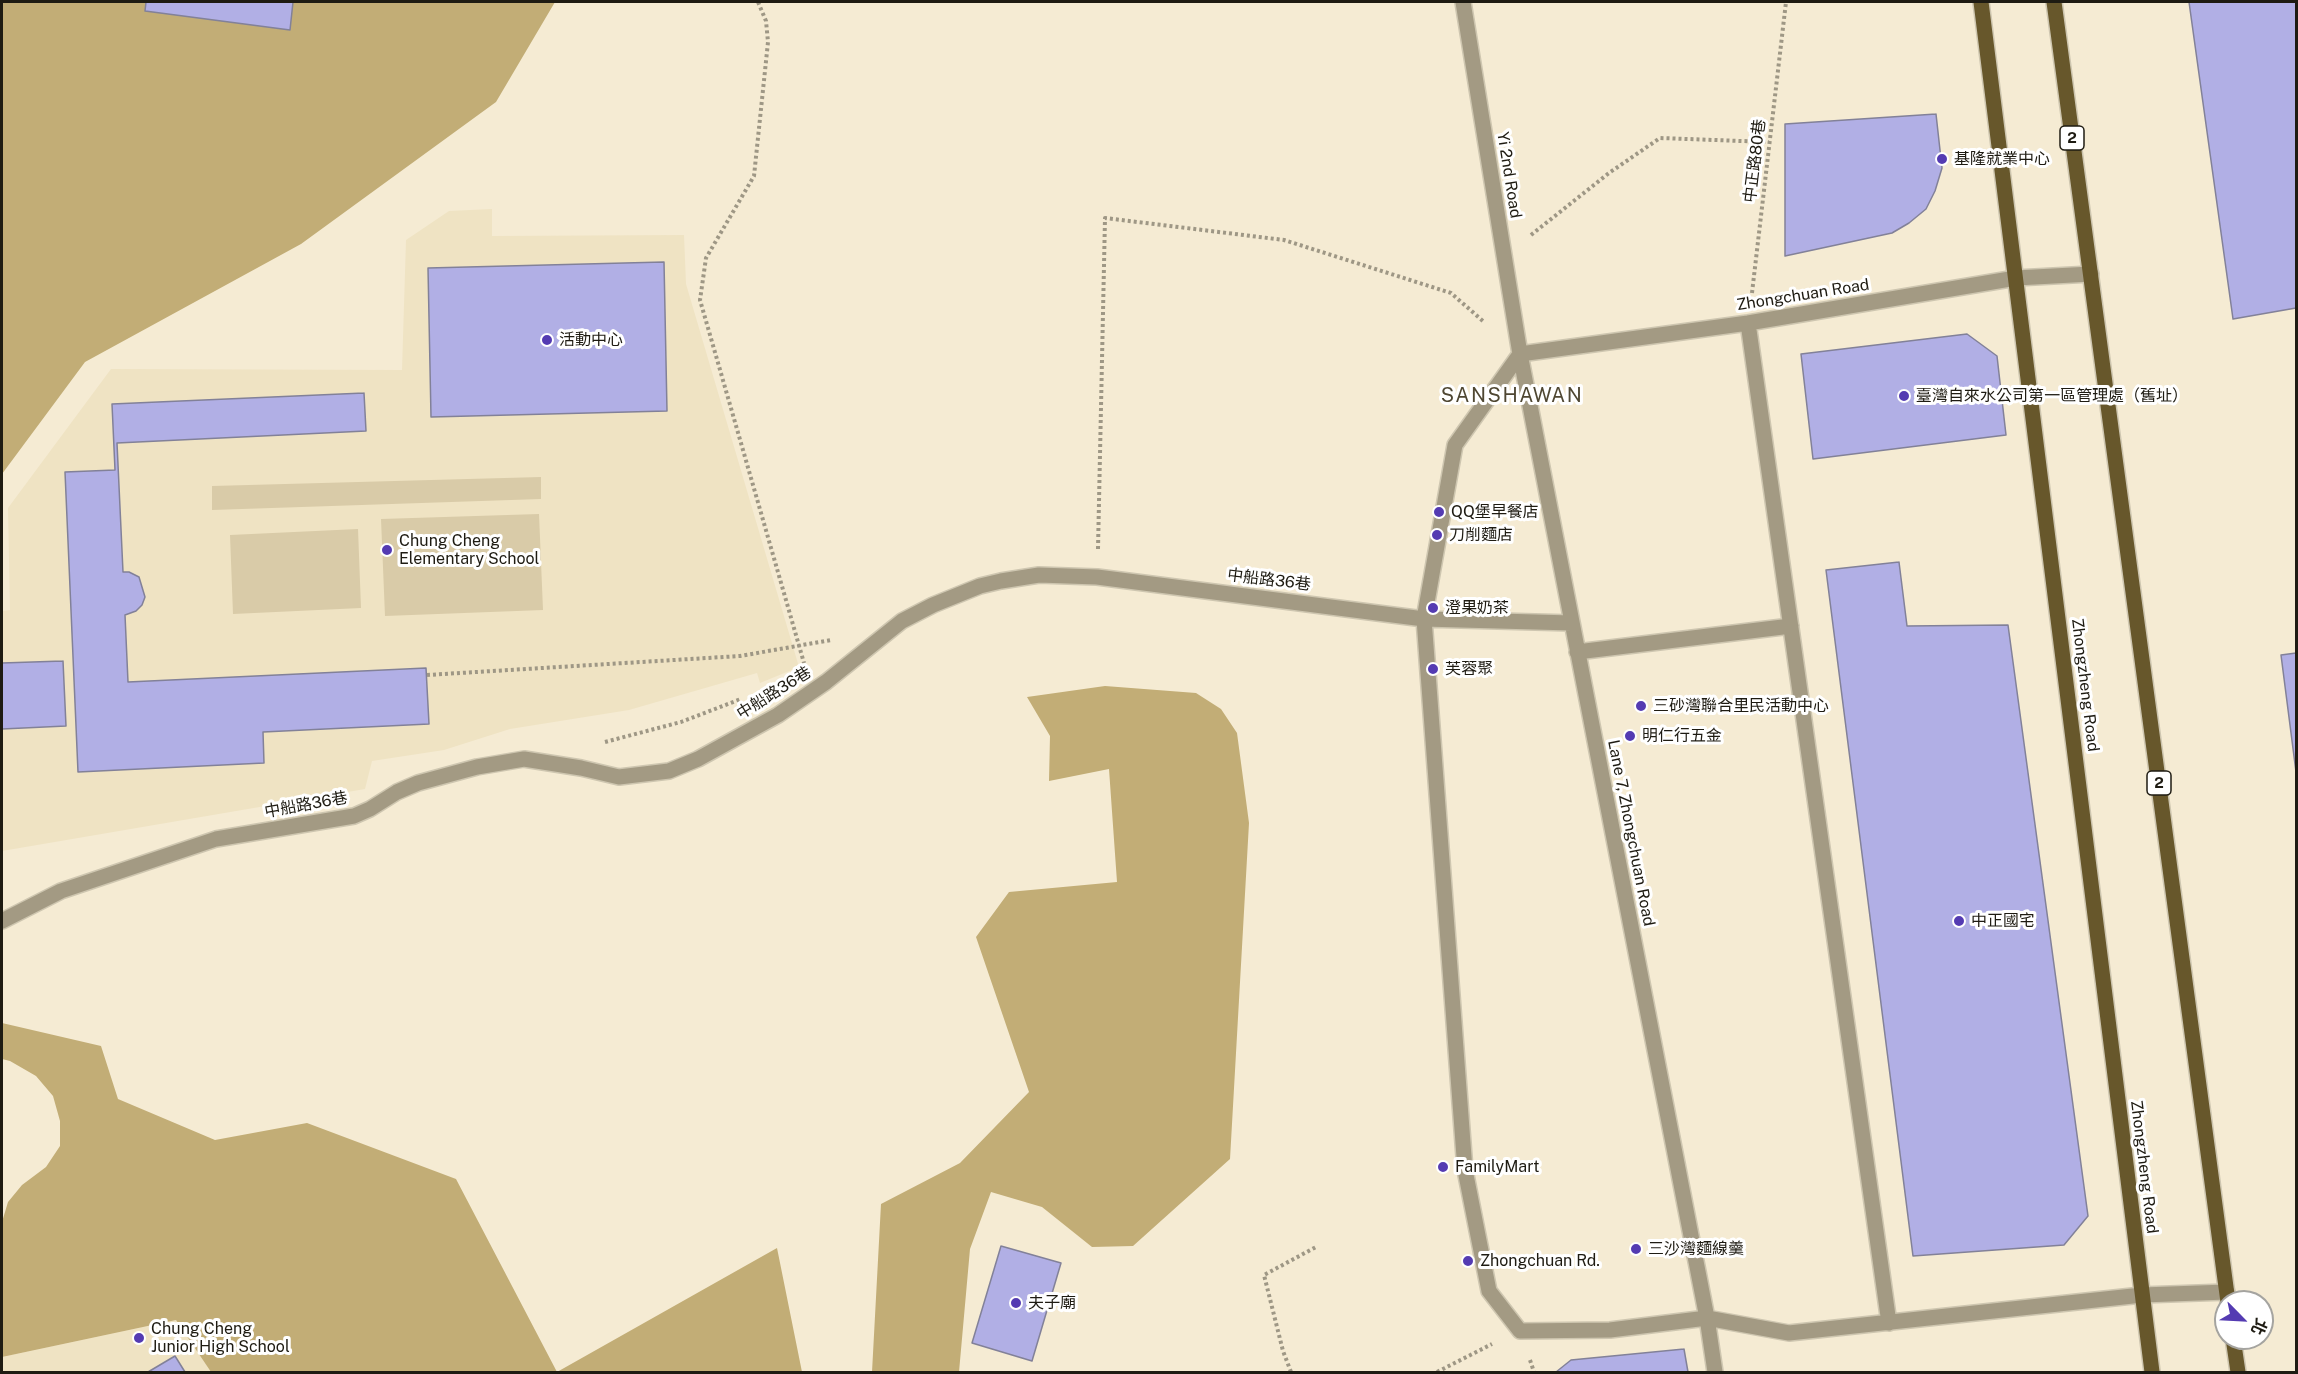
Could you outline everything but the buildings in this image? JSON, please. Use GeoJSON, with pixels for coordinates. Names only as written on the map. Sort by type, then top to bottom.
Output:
{"type":"FeatureCollection","features":[{"type":"Feature","properties":{"kind":"main road","name":"Zhongzheng Road"},"geometry":{"type":"LineString","coordinates":[[1981,2],[2152,1372]]}},
{"type":"Feature","properties":{"kind":"main road","name":"2"},"geometry":{"type":"LineString","coordinates":[[2054,2],[2227,1290]]}},
{"type":"Feature","properties":{"kind":"main road"},"geometry":{"type":"LineString","coordinates":[[2235,1350],[2238,1372]]}},
{"type":"Feature","properties":{"kind":"street","name":"Yi 2nd Road"},"geometry":{"type":"LineString","coordinates":[[1463,2],[1520,354]]}},
{"type":"Feature","properties":{"kind":"street","name":"Zhongchuan Road"},"geometry":{"type":"LineString","coordinates":[[1520,354],[1748,323],[2016,278],[2091,274]]}},
{"type":"Feature","properties":{"kind":"street"},"geometry":{"type":"LineString","coordinates":[[1748,323],[1889,1323]]}},
{"type":"Feature","properties":{"kind":"street"},"geometry":{"type":"LineString","coordinates":[[1520,354],[1455,445],[1424,619],[1465,1170],[1489,1291],[1520,1330],[1610,1329],[1707,1318],[1789,1333],[2142,1295],[2214,1297]]}},
{"type":"Feature","properties":{"kind":"street","name":"Lane 7, Zhongchuan Road"},"geometry":{"type":"LineString","coordinates":[[1520,354],[1707,1318],[1715,1372]]}},
{"type":"Feature","properties":{"kind":"street","name":"中船路36巷"},"geometry":{"type":"LineString","coordinates":[[2,921],[61,891],[216,839],[354,816],[418,783],[477,767],[524,759],[619,777],[669,771],[698,759],[778,715],[850,663],[902,621],[933,605],[980,586],[1001,581],[1039,575],[1097,576],[1424,619],[1572,623]]}},
{"type":"Feature","properties":{"kind":"street"},"geometry":{"type":"LineString","coordinates":[[1577,652],[1791,626]]}},
{"type":"Feature","properties":{"kind":"path"},"geometry":{"type":"LineString","coordinates":[[758,2],[766,21],[768,42],[754,176],[706,258],[700,300],[800,646],[803,671]]}},
{"type":"Feature","properties":{"kind":"path","name":"中正路80巷"},"geometry":{"type":"LineString","coordinates":[[1748,323],[1786,2]]}},
{"type":"Feature","properties":{"kind":"path"},"geometry":{"type":"LineString","coordinates":[[1504,256],[1609,173],[1660,138],[1769,141]]}},
{"type":"Feature","properties":{"kind":"path"},"geometry":{"type":"LineString","coordinates":[[1097,576],[1105,218],[1284,240],[1451,293],[1520,354]]}},
{"type":"Feature","properties":{"kind":"path"},"geometry":{"type":"LineString","coordinates":[[427,675],[740,656],[800,646]]}},
{"type":"Feature","properties":{"kind":"path"},"geometry":{"type":"LineString","coordinates":[[603,743],[681,722],[748,696]]}},
{"type":"Feature","properties":{"kind":"path"},"geometry":{"type":"LineString","coordinates":[[1291,1372],[1283,1351],[1264,1275],[1316,1247]]}},
{"type":"Feature","properties":{"kind":"path"},"geometry":{"type":"LineString","coordinates":[[1437,1372],[1520,1330]]}},
{"type":"Feature","properties":{"kind":"shaded area"},"geometry":{"type":"Polygon","coordinates":[[[2,2],[555,2],[496,102],[301,244],[85,362],[2,474],[2,2]]]}},
{"type":"Feature","properties":{"kind":"shaded area","name":"Chung Cheng Elementary School"},"geometry":{"type":"Polygon","coordinates":[[[492,209],[492,236],[684,235],[686,284],[799,667],[760,683],[757,673],[629,710],[510,729],[444,750],[372,761],[365,789],[2,851],[2,611],[10,610],[8,508],[111,369],[402,370],[406,240],[449,211],[492,209]]]}},
{"type":"Feature","properties":{"kind":"shaded area"},"geometry":{"type":"Polygon","coordinates":[[[541,477],[541,499],[212,510],[212,486],[541,477]]]}},
{"type":"Feature","properties":{"kind":"shaded area"},"geometry":{"type":"Polygon","coordinates":[[[539,514],[543,610],[385,616],[381,519],[539,514]]]}},
{"type":"Feature","properties":{"kind":"shaded area"},"geometry":{"type":"Polygon","coordinates":[[[358,529],[361,608],[233,614],[230,535],[358,529]]]}},
{"type":"Feature","properties":{"kind":"shaded area"},"geometry":{"type":"Polygon","coordinates":[[[1105,686],[1196,693],[1221,709],[1237,733],[1249,823],[1230,1159],[1133,1246],[1092,1247],[1042,1207],[991,1192],[970,1249],[959,1372],[872,1372],[881,1204],[960,1163],[1029,1092],[976,937],[1009,892],[1117,882],[1109,769],[1049,781],[1050,736],[1027,697],[1105,686]]]}},
{"type":"Feature","properties":{"kind":"shaded area"},"geometry":{"type":"Polygon","coordinates":[[[2,1023],[101,1046],[118,1099],[215,1140],[307,1123],[456,1179],[557,1372],[211,1372],[176,1320],[2,1357],[2,1222],[8,1202],[22,1185],[46,1167],[60,1146],[60,1121],[53,1096],[36,1076],[2,1059],[2,1023]]]}},
{"type":"Feature","properties":{"kind":"shaded area"},"geometry":{"type":"Polygon","coordinates":[[[777,1248],[802,1372],[557,1372],[777,1248]]]}},
{"type":"Feature","properties":{"kind":"shaded area","name":"Chung Cheng Junior High School"},"geometry":{"type":"Polygon","coordinates":[[[176,1320],[211,1372],[2,1372],[2,1357],[176,1320]]]}},
{"type":"Feature","properties":{"kind":"place","name":"基隆就業中心"},"geometry":{"type":"Point","coordinates":[1942,159]}},
{"type":"Feature","properties":{"kind":"place","name":"活動中心"},"geometry":{"type":"Point","coordinates":[547,340]}},
{"type":"Feature","properties":{"kind":"place","name":"臺灣自來水公司第一區管理處（舊址）"},"geometry":{"type":"Point","coordinates":[1904,396]}},
{"type":"Feature","properties":{"kind":"place","name":"QQ堡早餐店"},"geometry":{"type":"Point","coordinates":[1439,512]}},
{"type":"Feature","properties":{"kind":"place","name":"刀削麵店"},"geometry":{"type":"Point","coordinates":[1437,535]}},
{"type":"Feature","properties":{"kind":"place","name":"Chung Cheng Elementary School"},"geometry":{"type":"Point","coordinates":[387,550]}},
{"type":"Feature","properties":{"kind":"place","name":"澄果奶茶"},"geometry":{"type":"Point","coordinates":[1433,608]}},
{"type":"Feature","properties":{"kind":"place","name":"芙蓉聚"},"geometry":{"type":"Point","coordinates":[1433,669]}},
{"type":"Feature","properties":{"kind":"place","name":"三砂灣聯合里民活動中心"},"geometry":{"type":"Point","coordinates":[1641,706]}},
{"type":"Feature","properties":{"kind":"place","name":"明仁行五金"},"geometry":{"type":"Point","coordinates":[1630,736]}},
{"type":"Feature","properties":{"kind":"place","name":"中正國宅"},"geometry":{"type":"Point","coordinates":[1959,921]}},
{"type":"Feature","properties":{"kind":"place","name":"FamilyMart"},"geometry":{"type":"Point","coordinates":[1443,1167]}},
{"type":"Feature","properties":{"kind":"place","name":"三沙灣麵線羹"},"geometry":{"type":"Point","coordinates":[1636,1249]}},
{"type":"Feature","properties":{"kind":"place","name":"Zhongchuan Rd."},"geometry":{"type":"Point","coordinates":[1468,1261]}},
{"type":"Feature","properties":{"kind":"place","name":"夫子廟"},"geometry":{"type":"Point","coordinates":[1016,1303]}},
{"type":"Feature","properties":{"kind":"place","name":"Chung Cheng Junior High School"},"geometry":{"type":"Point","coordinates":[139,1338]}},
{"type":"Feature","properties":{"kind":"district","name":"SANSHAWAN"},"geometry":{"type":"Point","coordinates":[1512,396]}}]}
